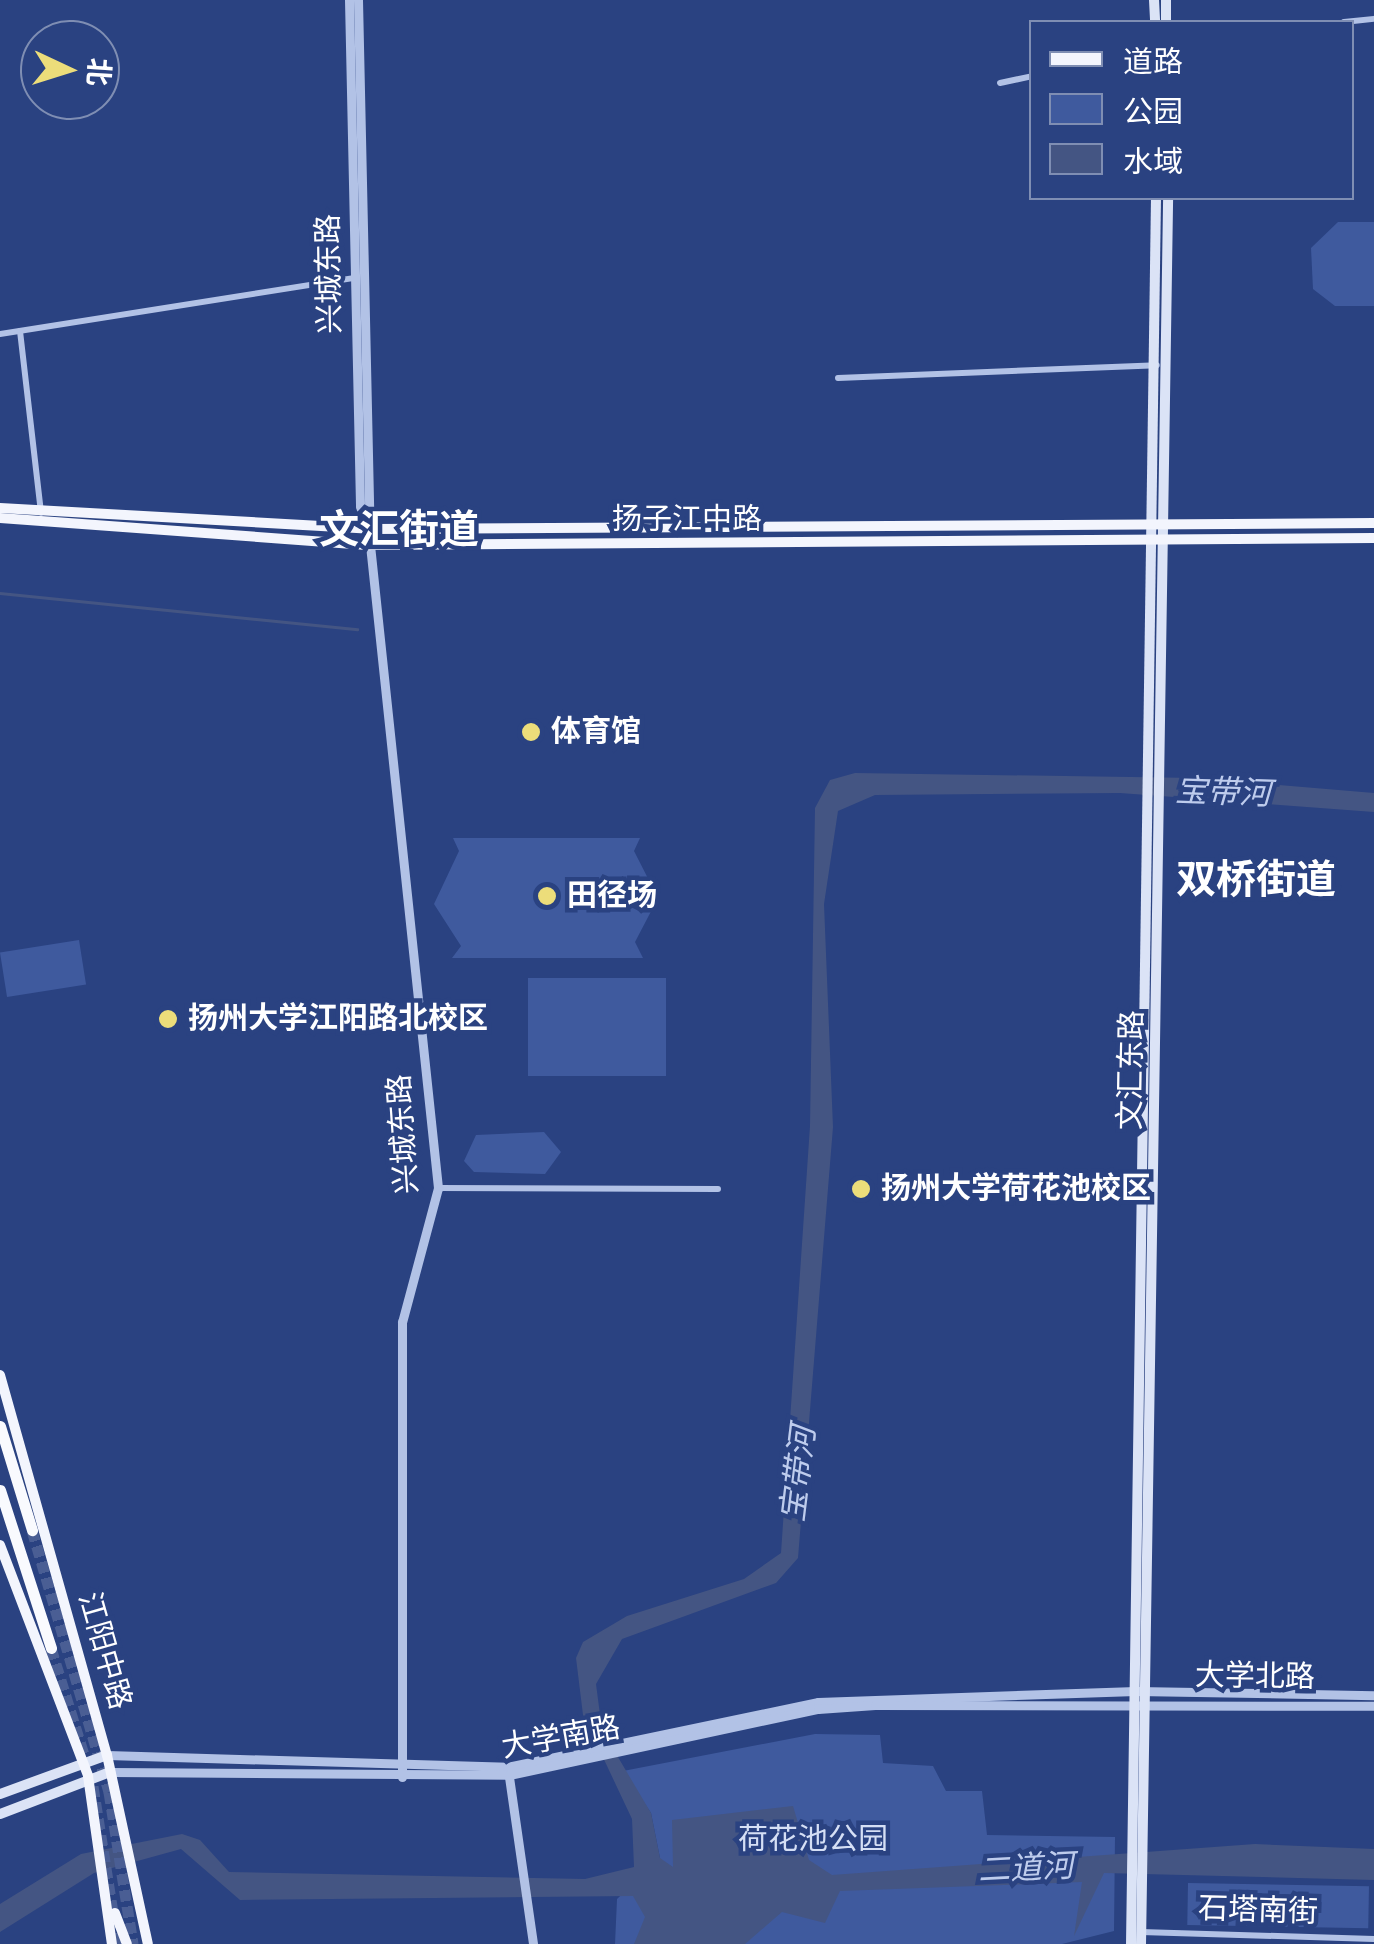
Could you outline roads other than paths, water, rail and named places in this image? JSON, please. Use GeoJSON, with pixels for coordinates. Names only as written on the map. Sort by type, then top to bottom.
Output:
{"type":"FeatureCollection","features":[{"type":"Feature","properties":{"kind":"highway"},"geometry":{"type":"LineString","coordinates":[[0,1426],[32,1530]]}},
{"type":"Feature","properties":{"kind":"highway"},"geometry":{"type":"LineString","coordinates":[[0,1490],[51,1648]]}},
{"type":"Feature","properties":{"kind":"highway"},"geometry":{"type":"LineString","coordinates":[[0,1500],[10,1519]]}},
{"type":"Feature","properties":{"kind":"main road","name":"文汇东路"},"geometry":{"type":"LineString","coordinates":[[1131,1944],[1138,1842],[1156,832],[1151,746],[1156,200]]}},
{"type":"Feature","properties":{"kind":"main road","name":"文汇东路"},"geometry":{"type":"LineString","coordinates":[[1156,832],[1164,748],[1168,544],[1168,200]]}},
{"type":"Feature","properties":{"kind":"main road","name":"扬子江中路"},"geometry":{"type":"LineString","coordinates":[[0,508],[41,516],[370,545],[1168,544],[1374,538]]}},
{"type":"Feature","properties":{"kind":"main road","name":"扬子江中路"},"geometry":{"type":"LineString","coordinates":[[0,518],[41,516],[367,529],[1168,531],[1374,524]]}},
{"type":"Feature","properties":{"kind":"main road","name":"江阳中路"},"geometry":{"type":"LineString","coordinates":[[0,1375],[108,1755],[128,1867],[148,1944]]}},
{"type":"Feature","properties":{"kind":"main road","name":"江阳中路"},"geometry":{"type":"LineString","coordinates":[[0,1545],[88,1776],[104,1844],[112,1944]]}},
{"type":"Feature","properties":{"kind":"main road","name":"大学南路"},"geometry":{"type":"LineString","coordinates":[[0,1794],[83,1760],[108,1755]]}},
{"type":"Feature","properties":{"kind":"main road","name":"大学南路"},"geometry":{"type":"LineString","coordinates":[[0,1814],[88,1776],[110,1772]]}},
{"type":"Feature","properties":{"kind":"main road","name":"文汇东路"},"geometry":{"type":"LineString","coordinates":[[1137,1880],[1141,1938]]}},
{"type":"Feature","properties":{"kind":"main road","name":"江阳中路"},"geometry":{"type":"LineString","coordinates":[[111,1903],[128,1944]]}},
{"type":"Feature","properties":{"kind":"street","name":"兴城东路"},"geometry":{"type":"LineString","coordinates":[[348,0],[367,529],[438,1188],[402,1322],[402,1773]]}},
{"type":"Feature","properties":{"kind":"street","name":"兴城东路"},"geometry":{"type":"LineString","coordinates":[[358,0],[367,529]]}},
{"type":"Feature","properties":{"kind":"street"},"geometry":{"type":"LineString","coordinates":[[1000,83],[1029,77]]}},
{"type":"Feature","properties":{"kind":"street"},"geometry":{"type":"LineString","coordinates":[[0,334],[356,278]]}},
{"type":"Feature","properties":{"kind":"street"},"geometry":{"type":"LineString","coordinates":[[20,330],[41,516]]}},
{"type":"Feature","properties":{"kind":"street"},"geometry":{"type":"LineString","coordinates":[[838,378],[1157,366]]}},
{"type":"Feature","properties":{"kind":"street"},"geometry":{"type":"LineString","coordinates":[[438,1188],[718,1189]]}},
{"type":"Feature","properties":{"kind":"street","name":"大学北路"},"geometry":{"type":"LineString","coordinates":[[1141,1696],[1374,1696]]}},
{"type":"Feature","properties":{"kind":"street","name":"大学北路"},"geometry":{"type":"LineString","coordinates":[[1141,1696],[1374,1706]]}},
{"type":"Feature","properties":{"kind":"street","name":"大学南路"},"geometry":{"type":"LineString","coordinates":[[110,1772],[508,1771],[818,1702],[1141,1696]]}},
{"type":"Feature","properties":{"kind":"street","name":"大学南路"},"geometry":{"type":"LineString","coordinates":[[108,1755],[402,1773]]}},
{"type":"Feature","properties":{"kind":"street"},"geometry":{"type":"LineString","coordinates":[[508,1771],[533,1944]]}},
{"type":"Feature","properties":{"kind":"street","name":"石塔南街"},"geometry":{"type":"LineString","coordinates":[[1141,1938],[1374,1939]]}},
{"type":"Feature","properties":{"kind":"water"},"geometry":{"type":"Polygon","coordinates":[[[855,773],[1196,778],[1374,793],[1374,812],[1120,793],[875,795],[838,811],[824,904],[833,1127],[798,1558],[776,1583],[622,1639],[596,1684],[602,1730],[651,1813],[660,1858],[673,1867],[672,1820],[793,1806],[809,1860],[832,1875],[1255,1844],[1374,1849],[1374,1880],[1104,1873],[1074,1936],[1082,1882],[840,1891],[825,1923],[782,1912],[745,1944],[634,1944],[645,1917],[633,1896],[240,1900],[181,1849],[94,1873],[0,1932],[0,1904],[81,1854],[182,1834],[200,1840],[229,1872],[585,1879],[634,1867],[632,1819],[583,1715],[576,1658],[583,1642],[627,1616],[744,1579],[781,1553],[810,1126],[815,808],[830,780],[855,773]]]}},
{"type":"Feature","properties":{"kind":"waterway"},"geometry":{"type":"LineString","coordinates":[[0,593],[357,629]]}},
{"type":"Feature","properties":{"kind":"tunnel"},"geometry":{"type":"LineString","coordinates":[[32,1530],[109,1792],[133,1944]]}},
{"type":"Feature","properties":{"kind":"tunnel"},"geometry":{"type":"LineString","coordinates":[[51,1648],[85,1758]]}},
{"type":"Feature","properties":{"kind":"tunnel"},"geometry":{"type":"LineString","coordinates":[[93,1786],[118,1944]]}},
{"type":"Feature","properties":{"kind":"place","name":"体育馆"},"geometry":{"type":"Point","coordinates":[531,732]}},
{"type":"Feature","properties":{"kind":"place","name":"田径场"},"geometry":{"type":"Point","coordinates":[547,896]}},
{"type":"Feature","properties":{"kind":"place","name":"扬州大学江阳路北校区"},"geometry":{"type":"Point","coordinates":[168,1019]}},
{"type":"Feature","properties":{"kind":"place","name":"扬州大学荷花池校区"},"geometry":{"type":"Point","coordinates":[861,1189]}},
{"type":"Feature","properties":{"kind":"district","name":"文汇街道"},"geometry":{"type":"Point","coordinates":[399,530]}},
{"type":"Feature","properties":{"kind":"district","name":"双桥街道"},"geometry":{"type":"Point","coordinates":[1256,880]}},
{"type":"Feature","properties":{"kind":"water label","name":"宝带河"},"geometry":{"type":"Point","coordinates":[1223,793]}},
{"type":"Feature","properties":{"kind":"water label","name":"宝带河"},"geometry":{"type":"Point","coordinates":[799,1474]}},
{"type":"Feature","properties":{"kind":"water label","name":"二道河"},"geometry":{"type":"Point","coordinates":[1026,1869]}},
{"type":"Feature","properties":{"kind":"park label","name":"荷花池公园"},"geometry":{"type":"Point","coordinates":[813,1840]}}]}
